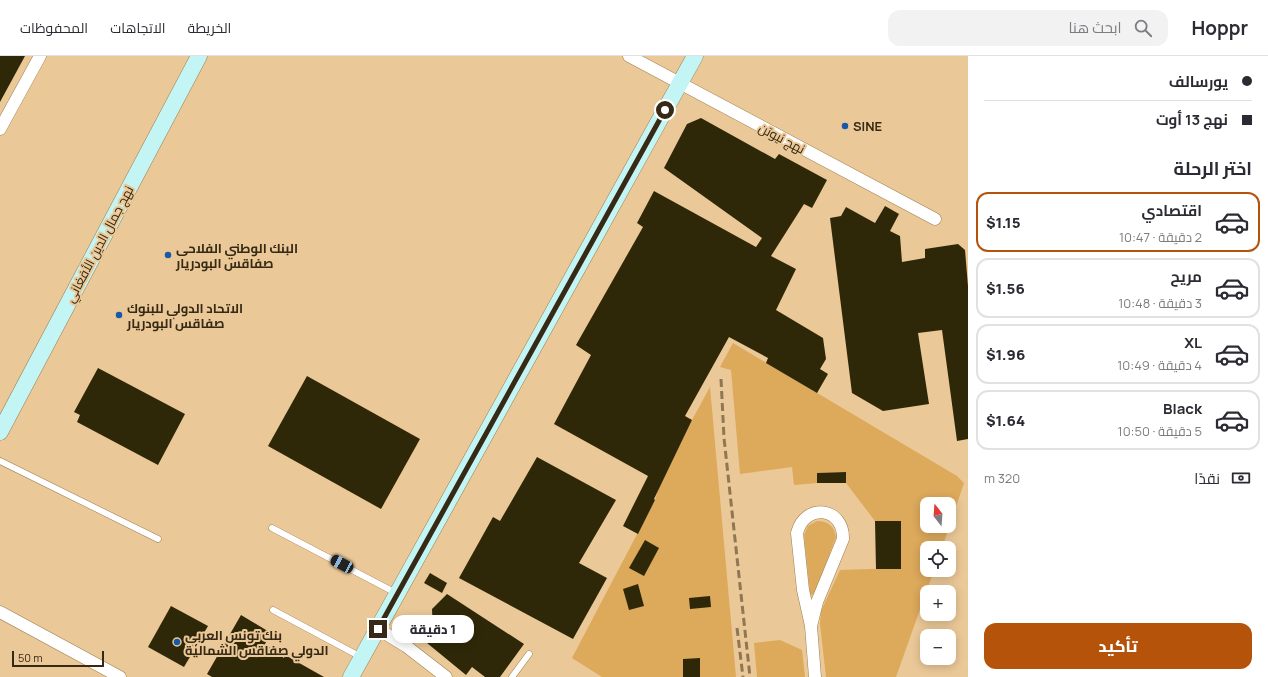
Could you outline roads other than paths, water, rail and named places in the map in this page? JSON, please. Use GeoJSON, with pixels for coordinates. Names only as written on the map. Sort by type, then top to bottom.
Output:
{"type":"FeatureCollection","features":[{"type":"Feature","properties":{"kind":"main road","name":"نهج جمال الدين الأفغاني"},"geometry":{"type":"LineString","coordinates":[[0,432],[199,56]]}},
{"type":"Feature","properties":{"kind":"main road"},"geometry":{"type":"LineString","coordinates":[[351,677],[695,56]]}},
{"type":"Feature","properties":{"kind":"street"},"geometry":{"type":"LineString","coordinates":[[0,129],[40,56]]}},
{"type":"Feature","properties":{"kind":"street","name":"نهج نيوتن"},"geometry":{"type":"LineString","coordinates":[[630,56],[935,219]]}},
{"type":"Feature","properties":{"kind":"street"},"geometry":{"type":"LineString","coordinates":[[811,626],[817,602],[843,539],[841,524],[836,518],[823,512],[815,512],[808,515],[799,526],[797,533],[803,590],[811,626],[816,677]]}},
{"type":"Feature","properties":{"kind":"street"},"geometry":{"type":"LineString","coordinates":[[0,612],[120,677]]}},
{"type":"Feature","properties":{"kind":"street"},"geometry":{"type":"LineString","coordinates":[[378,629],[406,646],[446,677]]}},
{"type":"Feature","properties":{"kind":"lane"},"geometry":{"type":"LineString","coordinates":[[0,461],[158,539]]}},
{"type":"Feature","properties":{"kind":"lane"},"geometry":{"type":"LineString","coordinates":[[272,528],[397,594]]}},
{"type":"Feature","properties":{"kind":"lane"},"geometry":{"type":"LineString","coordinates":[[273,610],[362,658]]}},
{"type":"Feature","properties":{"kind":"lane"},"geometry":{"type":"LineString","coordinates":[[512,677],[529,654]]}},
{"type":"Feature","properties":{"kind":"railway"},"geometry":{"type":"LineString","coordinates":[[721,379],[724,438],[750,677]]}},
{"type":"Feature","properties":{"kind":"railway"},"geometry":{"type":"LineString","coordinates":[[737,628],[743,677]]}},
{"type":"Feature","properties":{"kind":"place","name":"SINE"},"geometry":{"type":"Point","coordinates":[845,126]}},
{"type":"Feature","properties":{"kind":"place","name":"البنك الوطني الفلاحي صفاقس البودريار"},"geometry":{"type":"Point","coordinates":[168,255]}},
{"type":"Feature","properties":{"kind":"place","name":"الاتحاد الدولي للبنوك صفاقس البودريار"},"geometry":{"type":"Point","coordinates":[119,315]}},
{"type":"Feature","properties":{"kind":"place","name":"بنك تونس العربي الدولي صفاقس الشمالية"},"geometry":{"type":"Point","coordinates":[177,642]}}]}
